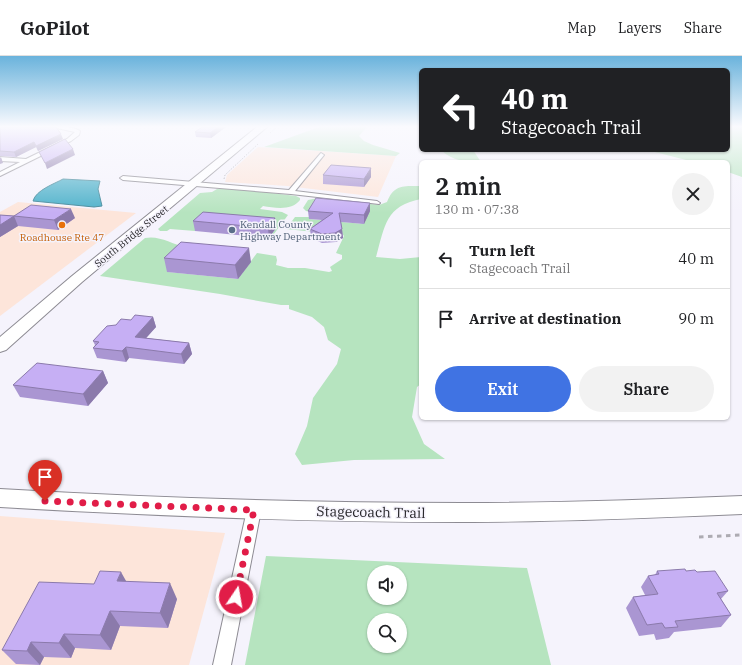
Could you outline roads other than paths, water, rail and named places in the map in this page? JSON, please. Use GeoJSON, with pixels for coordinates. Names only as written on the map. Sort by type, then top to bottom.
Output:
{"type":"FeatureCollection","features":[{"type":"Feature","properties":{"kind":"highway","name":"South Bridge Street"},"geometry":{"type":"LineString","coordinates":[[0,346],[78,279],[230,155]]}},
{"type":"Feature","properties":{"kind":"main road","name":"Stagecoach Trail"},"geometry":{"type":"LineString","coordinates":[[0,498],[89,504],[254,510],[466,513],[648,509],[742,505]]}},
{"type":"Feature","properties":{"kind":"street"},"geometry":{"type":"LineString","coordinates":[[0,174],[39,155]]}},
{"type":"Feature","properties":{"kind":"street"},"geometry":{"type":"LineString","coordinates":[[291,192],[321,155]]}},
{"type":"Feature","properties":{"kind":"street"},"geometry":{"type":"LineString","coordinates":[[0,159],[28,161]]}},
{"type":"Feature","properties":{"kind":"street"},"geometry":{"type":"LineString","coordinates":[[123,178],[291,192],[377,203]]}},
{"type":"Feature","properties":{"kind":"street"},"geometry":{"type":"LineString","coordinates":[[222,665],[254,510]]}},
{"type":"Feature","properties":{"kind":"water"},"geometry":{"type":"Polygon","coordinates":[[[63,179],[100,181],[98,189],[102,206],[94,207],[33,201],[41,191],[63,179]]]}},
{"type":"Feature","properties":{"kind":"place","name":"Roadhouse Rte 47"},"geometry":{"type":"Point","coordinates":[62,225]}},
{"type":"Feature","properties":{"kind":"place","name":"Kendall County Highway Department"},"geometry":{"type":"Point","coordinates":[232,230]}}]}
